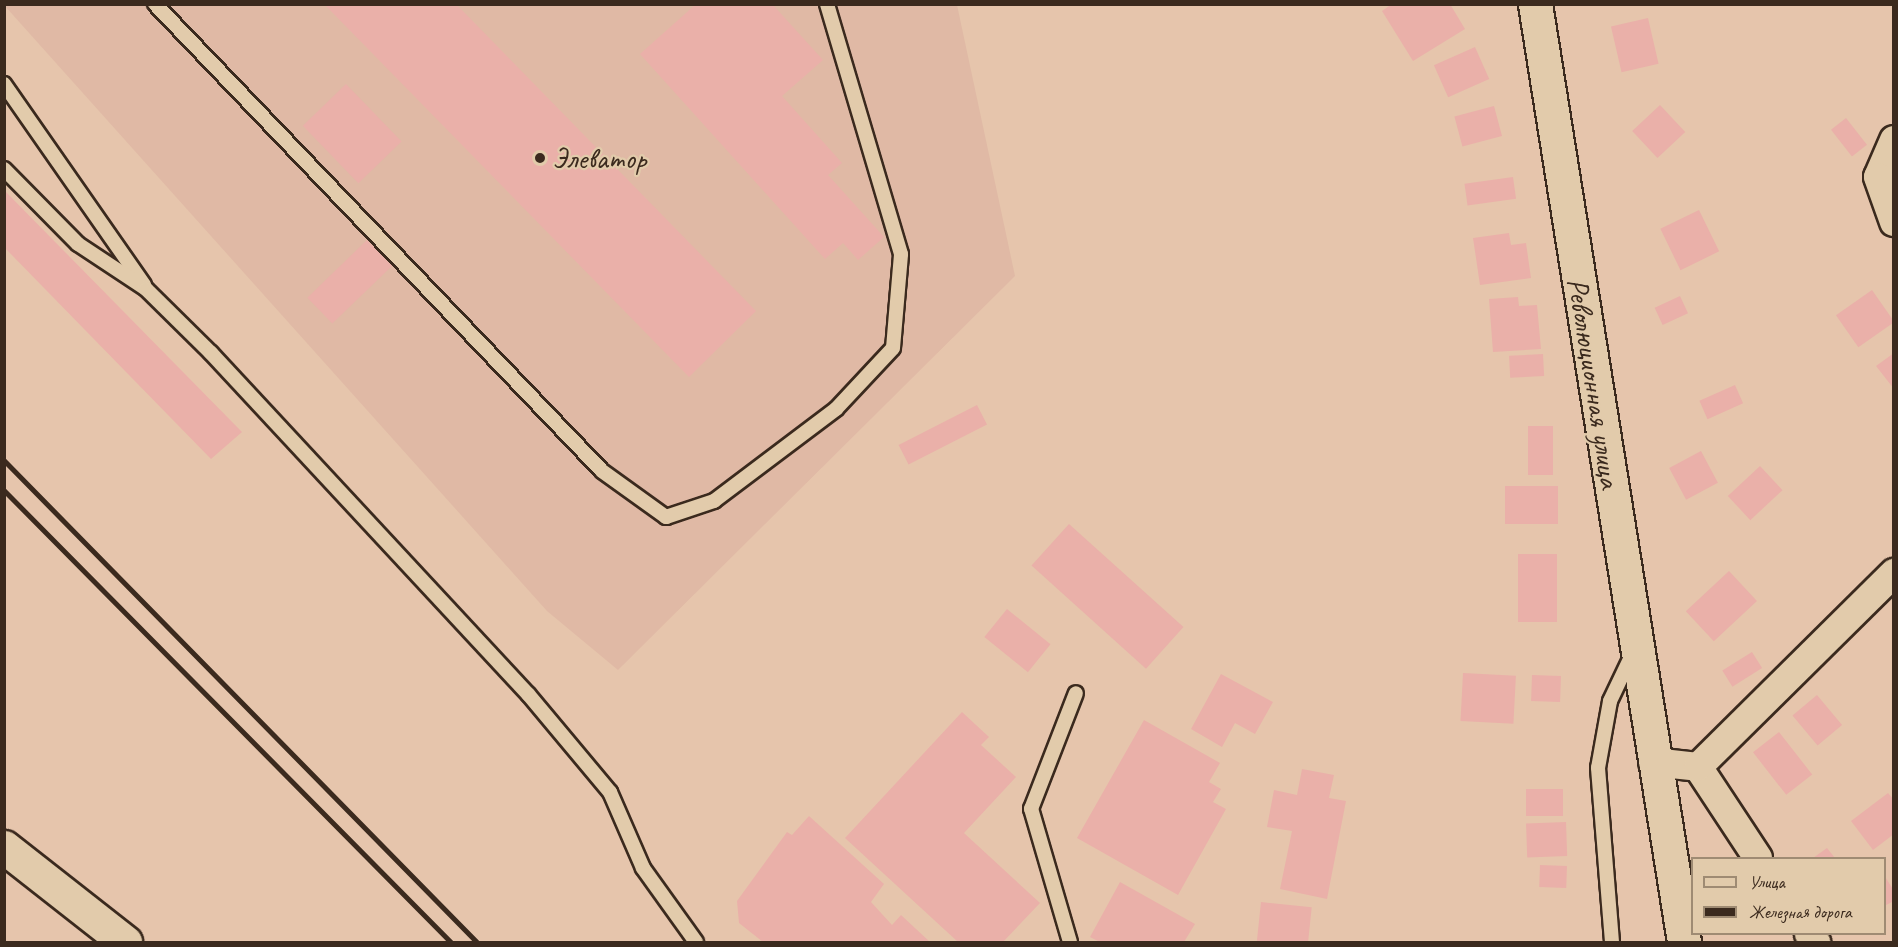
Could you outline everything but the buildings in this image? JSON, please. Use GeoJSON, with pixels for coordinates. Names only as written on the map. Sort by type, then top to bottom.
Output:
{"type":"FeatureCollection","features":[{"type":"Feature","properties":{"kind":"main road","name":"Революционная улица"},"geometry":{"type":"LineString","coordinates":[[1535,4],[1635,650],[1684,942]]}},
{"type":"Feature","properties":{"kind":"main road"},"geometry":{"type":"LineString","coordinates":[[4,847],[125,942]]}},
{"type":"Feature","properties":{"kind":"street"},"geometry":{"type":"LineString","coordinates":[[1893,140],[1878,177],[1893,222]]}},
{"type":"Feature","properties":{"kind":"street"},"geometry":{"type":"LineString","coordinates":[[1653,762],[1698,766],[1893,573]]}},
{"type":"Feature","properties":{"kind":"street"},"geometry":{"type":"LineString","coordinates":[[1698,766],[1757,857]]}},
{"type":"Feature","properties":{"kind":"lane"},"geometry":{"type":"LineString","coordinates":[[155,4],[602,471],[666,516],[714,501],[836,409],[893,348],[901,254],[827,4]]}},
{"type":"Feature","properties":{"kind":"lane"},"geometry":{"type":"LineString","coordinates":[[4,84],[146,289],[336,482],[535,703],[610,792],[643,868],[696,942]]}},
{"type":"Feature","properties":{"kind":"lane"},"geometry":{"type":"LineString","coordinates":[[4,169],[78,244],[146,289]]}},
{"type":"Feature","properties":{"kind":"lane"},"geometry":{"type":"LineString","coordinates":[[1612,942],[1599,768],[1610,701],[1635,650]]}},
{"type":"Feature","properties":{"kind":"lane"},"geometry":{"type":"LineString","coordinates":[[1070,942],[1030,809],[1076,693]]}},
{"type":"Feature","properties":{"kind":"shaded area"},"geometry":{"type":"Polygon","coordinates":[[[4,5],[957,5],[1015,276],[618,670],[547,611],[4,5]]]}},
{"type":"Feature","properties":{"kind":"railway"},"geometry":{"type":"LineString","coordinates":[[4,460],[477,942]]}},
{"type":"Feature","properties":{"kind":"railway"},"geometry":{"type":"LineString","coordinates":[[4,490],[451,942]]}},
{"type":"Feature","properties":{"kind":"place","name":"Элеватор"},"geometry":{"type":"Point","coordinates":[540,158]}}]}
